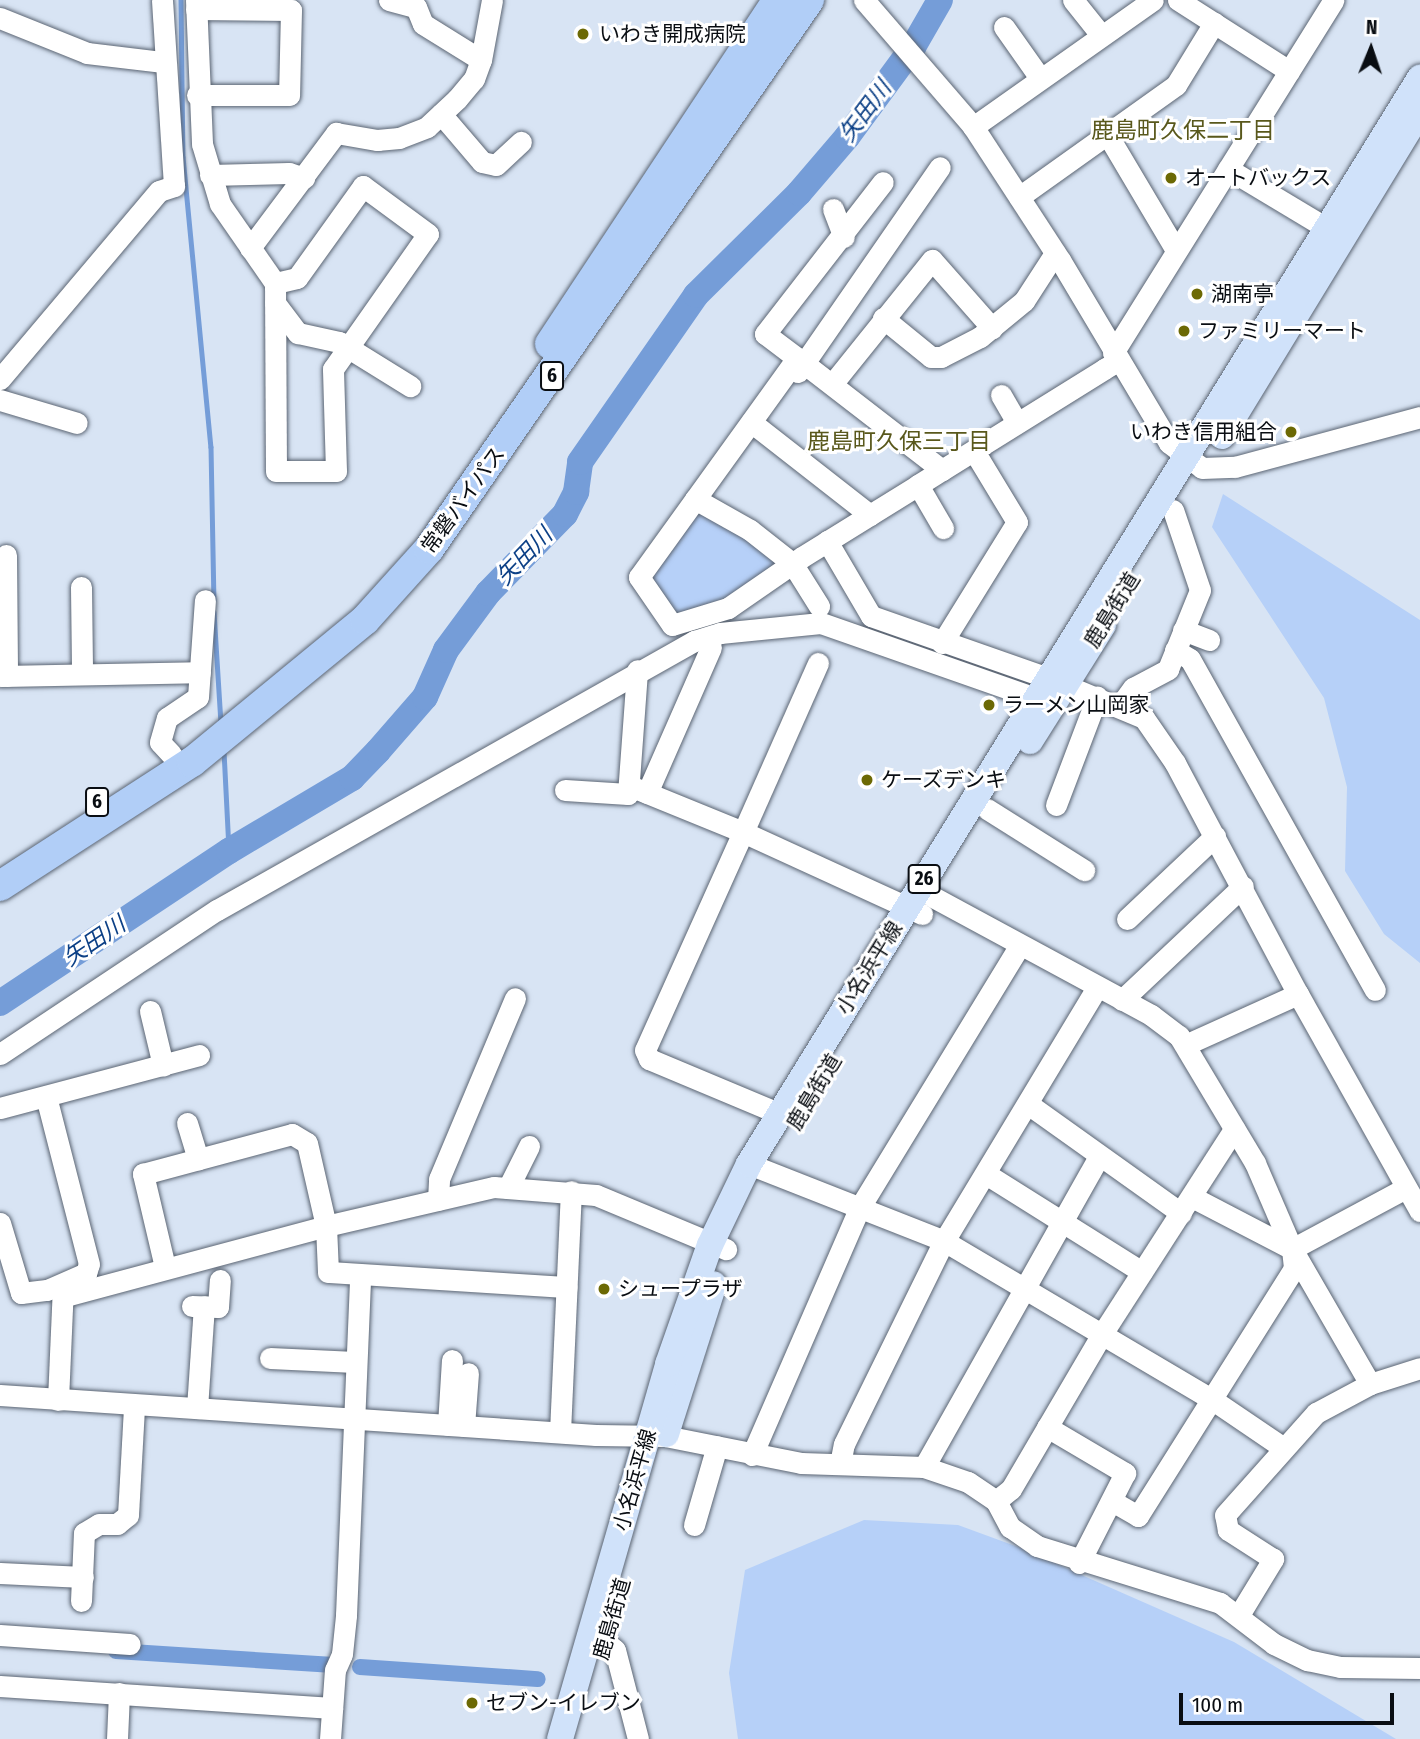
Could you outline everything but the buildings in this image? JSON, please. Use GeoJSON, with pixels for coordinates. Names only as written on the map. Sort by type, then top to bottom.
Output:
{"type":"FeatureCollection","features":[{"type":"Feature","properties":{"kind":"highway","name":"常磐バイパス"},"geometry":{"type":"LineString","coordinates":[[253,705],[415,536],[527,378],[778,0]]}},
{"type":"Feature","properties":{"kind":"highway","name":"常磐バイパス"},"geometry":{"type":"LineString","coordinates":[[0,886],[253,705],[365,620],[429,549],[809,0]]}},
{"type":"Feature","properties":{"kind":"highway","name":"常磐バイパス"},"geometry":{"type":"LineString","coordinates":[[0,864],[185,752]]}},
{"type":"Feature","properties":{"kind":"main road","name":"小名浜平線"},"geometry":{"type":"LineString","coordinates":[[560,1739],[718,1247],[757,1168],[921,905],[1050,687],[1196,463],[1325,227],[1420,78]]}},
{"type":"Feature","properties":{"kind":"main road","name":"鹿島街道"},"geometry":{"type":"LineString","coordinates":[[921,905],[987,809],[1050,687],[1173,510],[1196,463],[1420,111]]}},
{"type":"Feature","properties":{"kind":"main road","name":"鹿島街道"},"geometry":{"type":"LineString","coordinates":[[578,1739],[657,1436]]}},
{"type":"Feature","properties":{"kind":"street"},"geometry":{"type":"LineString","coordinates":[[0,379],[159,191],[174,186],[163,62],[162,0]]}},
{"type":"Feature","properties":{"kind":"street"},"geometry":{"type":"LineString","coordinates":[[389,0],[416,7],[423,24],[481,60]]}},
{"type":"Feature","properties":{"kind":"street"},"geometry":{"type":"LineString","coordinates":[[250,248],[336,133],[377,140],[399,138],[427,127],[441,114],[474,79],[481,60],[492,0]]}},
{"type":"Feature","properties":{"kind":"street"},"geometry":{"type":"LineString","coordinates":[[864,0],[973,127],[1055,253],[1168,443],[1196,463],[1235,467],[1420,417]]}},
{"type":"Feature","properties":{"kind":"street"},"geometry":{"type":"LineString","coordinates":[[1073,0],[1101,35]]}},
{"type":"Feature","properties":{"kind":"street"},"geometry":{"type":"LineString","coordinates":[[973,127],[1153,0]]}},
{"type":"Feature","properties":{"kind":"street"},"geometry":{"type":"LineString","coordinates":[[1178,0],[1289,71]]}},
{"type":"Feature","properties":{"kind":"street"},"geometry":{"type":"LineString","coordinates":[[940,167],[700,502],[639,577],[671,625],[728,608],[792,563],[1017,423],[1116,357],[1176,250],[1334,0]]}},
{"type":"Feature","properties":{"kind":"street"},"geometry":{"type":"LineString","coordinates":[[197,94],[289,95],[292,10],[196,5],[197,94],[210,174],[220,204],[250,248],[298,333],[349,347],[410,386]]}},
{"type":"Feature","properties":{"kind":"street"},"geometry":{"type":"LineString","coordinates":[[0,18],[87,54],[163,62]]}},
{"type":"Feature","properties":{"kind":"street"},"geometry":{"type":"LineString","coordinates":[[1020,197],[1176,85],[1214,23]]}},
{"type":"Feature","properties":{"kind":"street"},"geometry":{"type":"LineString","coordinates":[[1004,27],[1040,78]]}},
{"type":"Feature","properties":{"kind":"street"},"geometry":{"type":"LineString","coordinates":[[441,114],[482,162],[496,165],[521,142]]}},
{"type":"Feature","properties":{"kind":"street"},"geometry":{"type":"LineString","coordinates":[[1107,134],[1176,250]]}},
{"type":"Feature","properties":{"kind":"street"},"geometry":{"type":"LineString","coordinates":[[1228,169],[1325,227]]}},
{"type":"Feature","properties":{"kind":"street"},"geometry":{"type":"LineString","coordinates":[[210,174],[289,173],[304,178]]}},
{"type":"Feature","properties":{"kind":"street"},"geometry":{"type":"LineString","coordinates":[[883,182],[844,237],[765,334],[833,383],[942,470]]}},
{"type":"Feature","properties":{"kind":"street"},"geometry":{"type":"LineString","coordinates":[[363,186],[428,234],[333,369],[336,471],[276,471],[275,293],[297,278],[363,186]]}},
{"type":"Feature","properties":{"kind":"street"},"geometry":{"type":"LineString","coordinates":[[833,209],[844,237]]}},
{"type":"Feature","properties":{"kind":"street"},"geometry":{"type":"LineString","coordinates":[[883,318],[931,357],[941,357],[992,328],[1024,301],[1055,253]]}},
{"type":"Feature","properties":{"kind":"street"},"geometry":{"type":"LineString","coordinates":[[833,383],[932,260],[992,328]]}},
{"type":"Feature","properties":{"kind":"street"},"geometry":{"type":"LineString","coordinates":[[1001,395],[1017,423]]}},
{"type":"Feature","properties":{"kind":"street"},"geometry":{"type":"LineString","coordinates":[[0,400],[77,423]]}},
{"type":"Feature","properties":{"kind":"street"},"geometry":{"type":"LineString","coordinates":[[755,425],[870,515]]}},
{"type":"Feature","properties":{"kind":"street"},"geometry":{"type":"LineString","coordinates":[[942,643],[1017,522],[974,450]]}},
{"type":"Feature","properties":{"kind":"street"},"geometry":{"type":"LineString","coordinates":[[918,485],[943,527]]}},
{"type":"Feature","properties":{"kind":"street"},"geometry":{"type":"LineString","coordinates":[[700,502],[750,530],[792,563],[819,606]]}},
{"type":"Feature","properties":{"kind":"street"},"geometry":{"type":"LineString","coordinates":[[1119,707],[1133,688],[1168,669],[1200,586],[1173,510]]}},
{"type":"Feature","properties":{"kind":"street"},"geometry":{"type":"LineString","coordinates":[[827,541],[871,616],[1050,687]]}},
{"type":"Feature","properties":{"kind":"street"},"geometry":{"type":"LineString","coordinates":[[6,555],[4,676],[200,672]]}},
{"type":"Feature","properties":{"kind":"street"},"geometry":{"type":"LineString","coordinates":[[81,587],[82,674]]}},
{"type":"Feature","properties":{"kind":"street"},"geometry":{"type":"LineString","coordinates":[[185,752],[160,742],[167,718],[198,697],[205,600]]}},
{"type":"Feature","properties":{"kind":"street"},"geometry":{"type":"LineString","coordinates":[[0,1054],[217,910],[676,648],[720,633],[821,623],[1050,687],[1097,697],[1144,718],[1161,739],[1243,886],[1298,994],[1420,1211]]}},
{"type":"Feature","properties":{"kind":"street"},"geometry":{"type":"LineString","coordinates":[[1179,640],[1209,640]]}},
{"type":"Feature","properties":{"kind":"street"},"geometry":{"type":"LineString","coordinates":[[1179,640],[1375,990]]}},
{"type":"Feature","properties":{"kind":"street"},"geometry":{"type":"LineString","coordinates":[[565,790],[625,797],[638,790],[711,647]]}},
{"type":"Feature","properties":{"kind":"street"},"geometry":{"type":"LineString","coordinates":[[771,1110],[649,1059],[645,1050],[818,663]]}},
{"type":"Feature","properties":{"kind":"street"},"geometry":{"type":"LineString","coordinates":[[637,670],[638,790]]}},
{"type":"Feature","properties":{"kind":"street"},"geometry":{"type":"LineString","coordinates":[[1056,805],[1097,697]]}},
{"type":"Feature","properties":{"kind":"street"},"geometry":{"type":"LineString","coordinates":[[638,790],[1020,945],[1160,1022],[1185,1045],[1255,1163],[1293,1249],[1370,1384]]}},
{"type":"Feature","properties":{"kind":"street"},"geometry":{"type":"LineString","coordinates":[[987,809],[1084,870]]}},
{"type":"Feature","properties":{"kind":"street"},"geometry":{"type":"LineString","coordinates":[[1127,919],[1215,836]]}},
{"type":"Feature","properties":{"kind":"street"},"geometry":{"type":"LineString","coordinates":[[1122,1000],[1243,886]]}},
{"type":"Feature","properties":{"kind":"street"},"geometry":{"type":"LineString","coordinates":[[752,1455],[860,1207],[1020,945]]}},
{"type":"Feature","properties":{"kind":"street"},"geometry":{"type":"LineString","coordinates":[[840,1464],[845,1444],[944,1241],[1097,987]]}},
{"type":"Feature","properties":{"kind":"street"},"geometry":{"type":"LineString","coordinates":[[1185,1045],[1298,994]]}},
{"type":"Feature","properties":{"kind":"street"},"geometry":{"type":"LineString","coordinates":[[438,1200],[439,1179],[515,998]]}},
{"type":"Feature","properties":{"kind":"street"},"geometry":{"type":"LineString","coordinates":[[150,1011],[163,1065]]}},
{"type":"Feature","properties":{"kind":"street"},"geometry":{"type":"LineString","coordinates":[[0,1108],[200,1055]]}},
{"type":"Feature","properties":{"kind":"street"},"geometry":{"type":"LineString","coordinates":[[46,1096],[89,1264],[82,1277],[64,1290]]}},
{"type":"Feature","properties":{"kind":"street"},"geometry":{"type":"LineString","coordinates":[[1028,1104],[1099,1157],[1186,1205],[1293,1249]]}},
{"type":"Feature","properties":{"kind":"street"},"geometry":{"type":"LineString","coordinates":[[187,1124],[198,1159]]}},
{"type":"Feature","properties":{"kind":"street"},"geometry":{"type":"LineString","coordinates":[[996,1501],[1011,1489],[1102,1334],[1186,1205],[1221,1143],[1234,1129]]}},
{"type":"Feature","properties":{"kind":"street"},"geometry":{"type":"LineString","coordinates":[[165,1267],[143,1174],[292,1133],[307,1143],[326,1226],[328,1272],[567,1287]]}},
{"type":"Feature","properties":{"kind":"street"},"geometry":{"type":"LineString","coordinates":[[508,1188],[529,1146]]}},
{"type":"Feature","properties":{"kind":"street"},"geometry":{"type":"LineString","coordinates":[[924,1467],[1099,1157]]}},
{"type":"Feature","properties":{"kind":"street"},"geometry":{"type":"LineString","coordinates":[[757,1168],[944,1241],[1210,1398],[1282,1447]]}},
{"type":"Feature","properties":{"kind":"street"},"geometry":{"type":"LineString","coordinates":[[986,1174],[1142,1272]]}},
{"type":"Feature","properties":{"kind":"street"},"geometry":{"type":"LineString","coordinates":[[0,1223],[19,1291],[29,1294],[64,1290],[438,1200],[508,1188],[596,1195],[718,1247]]}},
{"type":"Feature","properties":{"kind":"street"},"geometry":{"type":"LineString","coordinates":[[1293,1249],[1406,1188]]}},
{"type":"Feature","properties":{"kind":"street"},"geometry":{"type":"LineString","coordinates":[[560,1432],[571,1191]]}},
{"type":"Feature","properties":{"kind":"street"},"geometry":{"type":"LineString","coordinates":[[1112,1501],[1138,1516],[1294,1268],[1293,1249]]}},
{"type":"Feature","properties":{"kind":"street"},"geometry":{"type":"LineString","coordinates":[[330,1739],[346,1615],[360,1273]]}},
{"type":"Feature","properties":{"kind":"street"},"geometry":{"type":"LineString","coordinates":[[197,1408],[197,1306],[218,1307],[220,1280]]}},
{"type":"Feature","properties":{"kind":"street"},"geometry":{"type":"LineString","coordinates":[[58,1400],[64,1290]]}},
{"type":"Feature","properties":{"kind":"street"},"geometry":{"type":"LineString","coordinates":[[270,1358],[355,1362]]}},
{"type":"Feature","properties":{"kind":"street"},"geometry":{"type":"LineString","coordinates":[[456,1425],[460,1366]]}},
{"type":"Feature","properties":{"kind":"street"},"geometry":{"type":"LineString","coordinates":[[1239,1615],[1273,1559],[1228,1530],[1225,1515],[1282,1447],[1316,1413],[1370,1384],[1420,1368]]}},
{"type":"Feature","properties":{"kind":"street"},"geometry":{"type":"LineString","coordinates":[[0,1395],[134,1406],[657,1436],[801,1464],[924,1467],[968,1482],[996,1501],[1010,1527],[1037,1546],[1079,1563],[1220,1603],[1274,1644],[1307,1660],[1340,1667],[1420,1668]]}},
{"type":"Feature","properties":{"kind":"street"},"geometry":{"type":"LineString","coordinates":[[81,1601],[85,1533],[99,1524],[117,1524],[128,1515],[134,1406]]}},
{"type":"Feature","properties":{"kind":"street"},"geometry":{"type":"LineString","coordinates":[[1047,1427],[1125,1473],[1079,1563]]}},
{"type":"Feature","properties":{"kind":"street"},"geometry":{"type":"LineString","coordinates":[[694,1525],[717,1446]]}},
{"type":"Feature","properties":{"kind":"street"},"geometry":{"type":"LineString","coordinates":[[0,1573],[83,1577]]}},
{"type":"Feature","properties":{"kind":"street"},"geometry":{"type":"LineString","coordinates":[[0,1635],[130,1644]]}},
{"type":"Feature","properties":{"kind":"street"},"geometry":{"type":"LineString","coordinates":[[604,1641],[615,1650],[638,1739]]}},
{"type":"Feature","properties":{"kind":"street"},"geometry":{"type":"LineString","coordinates":[[0,1686],[332,1708]]}},
{"type":"Feature","properties":{"kind":"street"},"geometry":{"type":"LineString","coordinates":[[117,1739],[120,1693]]}},
{"type":"Feature","properties":{"kind":"shaded area"},"geometry":{"type":"Polygon","coordinates":[[[1223,494],[1420,620],[1420,963],[1384,934],[1345,871],[1347,787],[1324,698],[1212,527],[1223,494]]]}},
{"type":"Feature","properties":{"kind":"shaded area"},"geometry":{"type":"Polygon","coordinates":[[[698,509],[777,559],[778,566],[716,605],[674,616],[649,572],[698,509]]]}},
{"type":"Feature","properties":{"kind":"shaded area"},"geometry":{"type":"Polygon","coordinates":[[[864,1520],[958,1525],[1018,1547],[1234,1642],[1396,1739],[738,1739],[729,1673],[745,1570],[864,1520]]]}},
{"type":"Feature","properties":{"kind":"waterway"},"geometry":{"type":"LineString","coordinates":[[181,0],[183,157],[211,447],[214,600]]}},
{"type":"Feature","properties":{"kind":"waterway","name":"矢田川"},"geometry":{"type":"LineString","coordinates":[[0,1003],[229,851],[352,778],[378,751],[425,697],[446,650],[488,593],[565,514],[576,492],[580,462],[696,295],[799,193],[847,137],[913,47],[940,0]]}},
{"type":"Feature","properties":{"kind":"waterway"},"geometry":{"type":"LineString","coordinates":[[214,612],[221,722]]}},
{"type":"Feature","properties":{"kind":"waterway"},"geometry":{"type":"LineString","coordinates":[[224,751],[229,851]]}},
{"type":"Feature","properties":{"kind":"waterway"},"geometry":{"type":"LineString","coordinates":[[116,1651],[330,1665]]}},
{"type":"Feature","properties":{"kind":"waterway"},"geometry":{"type":"LineString","coordinates":[[360,1667],[538,1679]]}},
{"type":"Feature","properties":{"kind":"place","name":"いわき開成病院"},"geometry":{"type":"Point","coordinates":[583,34]}},
{"type":"Feature","properties":{"kind":"place","name":"オートバックス"},"geometry":{"type":"Point","coordinates":[1171,178]}},
{"type":"Feature","properties":{"kind":"place","name":"湖南亭"},"geometry":{"type":"Point","coordinates":[1197,294]}},
{"type":"Feature","properties":{"kind":"place","name":"ファミリーマート"},"geometry":{"type":"Point","coordinates":[1184,331]}},
{"type":"Feature","properties":{"kind":"place","name":"いわき信用組合"},"geometry":{"type":"Point","coordinates":[1291,432]}},
{"type":"Feature","properties":{"kind":"place","name":"ラーメン山岡家"},"geometry":{"type":"Point","coordinates":[989,705]}},
{"type":"Feature","properties":{"kind":"place","name":"ケーズデンキ"},"geometry":{"type":"Point","coordinates":[867,780]}},
{"type":"Feature","properties":{"kind":"place","name":"シュープラザ"},"geometry":{"type":"Point","coordinates":[604,1289]}},
{"type":"Feature","properties":{"kind":"place","name":"セブン-イレブン"},"geometry":{"type":"Point","coordinates":[472,1703]}},
{"type":"Feature","properties":{"kind":"district","name":"鹿島町久保二丁目"},"geometry":{"type":"Point","coordinates":[1183,130]}},
{"type":"Feature","properties":{"kind":"district","name":"鹿島町久保三丁目"},"geometry":{"type":"Point","coordinates":[899,441]}}]}
